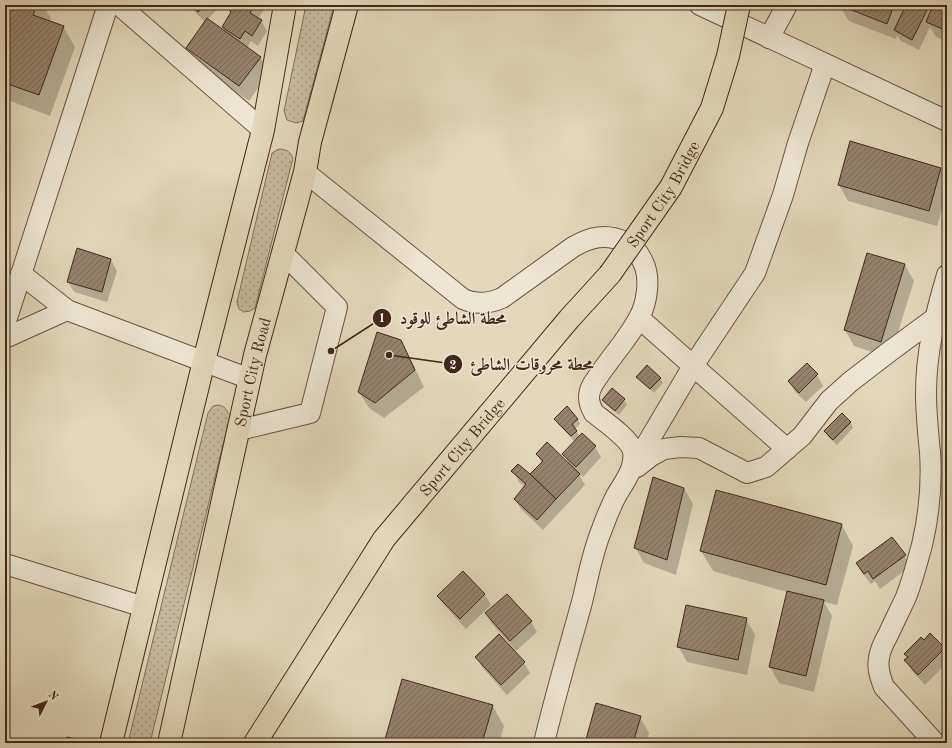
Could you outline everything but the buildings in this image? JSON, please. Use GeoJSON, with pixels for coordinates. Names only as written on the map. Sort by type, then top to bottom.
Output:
{"type":"FeatureCollection","features":[{"type":"Feature","properties":{"kind":"main road"},"geometry":{"type":"LineString","coordinates":[[111,743],[204,361],[263,130],[285,5]]}},
{"type":"Feature","properties":{"kind":"main road","name":"Sport City Road"},"geometry":{"type":"LineString","coordinates":[[169,743],[255,355],[305,172],[310,142],[347,5]]}},
{"type":"Feature","properties":{"kind":"main road","name":"Sport City Bridge"},"geometry":{"type":"LineString","coordinates":[[255,743],[384,538],[569,319],[610,274],[671,187],[712,108],[728,56],[739,5]]}},
{"type":"Feature","properties":{"kind":"street"},"geometry":{"type":"LineString","coordinates":[[5,324],[108,5]]}},
{"type":"Feature","properties":{"kind":"street"},"geometry":{"type":"LineString","coordinates":[[119,5],[263,130]]}},
{"type":"Feature","properties":{"kind":"street"},"geometry":{"type":"LineString","coordinates":[[700,5],[947,121]]}},
{"type":"Feature","properties":{"kind":"street"},"geometry":{"type":"LineString","coordinates":[[769,38],[787,5]]}},
{"type":"Feature","properties":{"kind":"street"},"geometry":{"type":"LineString","coordinates":[[544,743],[584,593],[590,564],[599,535],[616,496],[693,366],[755,273],[783,195],[798,143],[825,64]]}},
{"type":"Feature","properties":{"kind":"street"},"geometry":{"type":"LineString","coordinates":[[305,172],[456,294],[469,302],[484,304],[502,298],[573,247],[589,239],[608,237],[619,239],[630,244],[639,254],[644,265],[647,279],[647,292],[644,306],[632,330],[593,384],[588,394],[590,407],[594,413],[630,444],[633,451],[633,460],[630,472]]}},
{"type":"Feature","properties":{"kind":"street"},"geometry":{"type":"LineString","coordinates":[[238,430],[310,413],[337,307],[283,253]]}},
{"type":"Feature","properties":{"kind":"street"},"geometry":{"type":"LineString","coordinates":[[21,274],[67,310],[250,379]]}},
{"type":"Feature","properties":{"kind":"street"},"geometry":{"type":"LineString","coordinates":[[935,743],[884,687],[878,668],[881,649],[906,597],[915,570],[927,515],[930,484],[930,453],[926,393],[928,364],[935,318],[947,275]]}},
{"type":"Feature","properties":{"kind":"street"},"geometry":{"type":"LineString","coordinates":[[5,338],[67,310]]}},
{"type":"Feature","properties":{"kind":"street"},"geometry":{"type":"LineString","coordinates":[[639,318],[787,449]]}},
{"type":"Feature","properties":{"kind":"street"},"geometry":{"type":"LineString","coordinates":[[630,472],[651,456],[664,449],[681,447],[699,448],[747,473],[766,468],[802,436],[829,401],[850,382],[935,318]]}},
{"type":"Feature","properties":{"kind":"street"},"geometry":{"type":"LineString","coordinates":[[5,564],[144,607]]}},
{"type":"Feature","properties":{"kind":"shaded area"},"geometry":{"type":"Polygon","coordinates":[[[306,5],[334,5],[303,121],[296,123],[287,120],[284,111],[306,5]]]}},
{"type":"Feature","properties":{"kind":"shaded area"},"geometry":{"type":"Polygon","coordinates":[[[280,149],[291,154],[293,158],[255,308],[244,312],[239,309],[237,302],[272,153],[280,149]]]}},
{"type":"Feature","properties":{"kind":"shaded area"},"geometry":{"type":"Polygon","coordinates":[[[218,405],[226,409],[230,416],[150,743],[128,743],[208,413],[213,406],[218,405]]]}},
{"type":"Feature","properties":{"kind":"place","name":"محطة الشاطئ للوقود"},"geometry":{"type":"Point","coordinates":[331,351]}},
{"type":"Feature","properties":{"kind":"place","name":"محطة محروقات الشاطئ"},"geometry":{"type":"Point","coordinates":[389,355]}}]}
